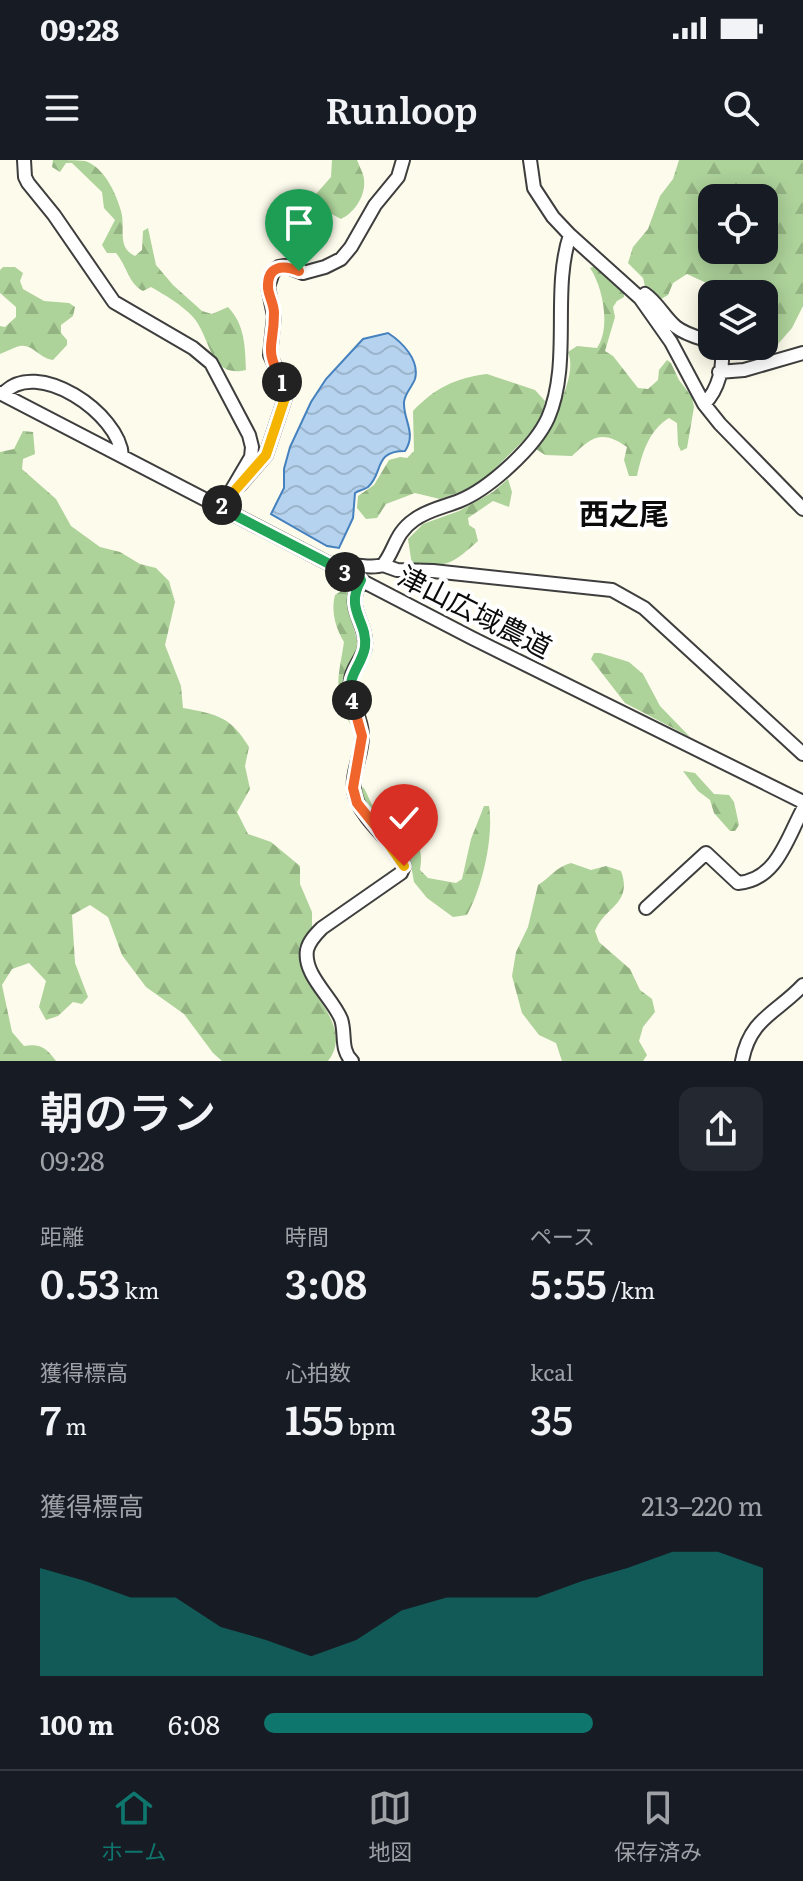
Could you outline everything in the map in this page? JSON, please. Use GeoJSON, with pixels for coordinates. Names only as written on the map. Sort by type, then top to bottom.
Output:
{"type":"FeatureCollection","features":[{"type":"Feature","properties":{"kind":"street"},"geometry":{"type":"LineString","coordinates":[[24,160],[28,183],[54,215],[109,297],[201,354],[216,371],[249,435],[252,447],[251,457],[222,505]]}},
{"type":"Feature","properties":{"kind":"street"},"geometry":{"type":"LineString","coordinates":[[222,505],[262,463],[285,398],[285,388],[270,355],[274,316],[268,287],[273,272],[285,266],[303,273],[341,259],[375,205],[398,177],[403,160]]}},
{"type":"Feature","properties":{"kind":"street"},"geometry":{"type":"LineString","coordinates":[[530,160],[534,188],[570,235],[640,298],[671,342],[704,404],[731,437],[803,509]]}},
{"type":"Feature","properties":{"kind":"street"},"geometry":{"type":"LineString","coordinates":[[383,565],[391,547],[412,521],[428,511],[475,493],[516,458],[541,430],[557,387],[565,261],[570,235]]}},
{"type":"Feature","properties":{"kind":"street"},"geometry":{"type":"LineString","coordinates":[[640,298],[645,294],[684,333],[698,338]]}},
{"type":"Feature","properties":{"kind":"street"},"geometry":{"type":"LineString","coordinates":[[719,372],[744,370],[803,353]]}},
{"type":"Feature","properties":{"kind":"street"},"geometry":{"type":"LineString","coordinates":[[704,404],[713,395],[722,360]]}},
{"type":"Feature","properties":{"kind":"street"},"geometry":{"type":"LineString","coordinates":[[1,394],[27,381],[50,385],[80,397],[88,402],[119,439],[122,456]]}},
{"type":"Feature","properties":{"kind":"street","name":"津山広域農道"},"geometry":{"type":"LineString","coordinates":[[1,394],[222,505],[337,568],[803,802]]}},
{"type":"Feature","properties":{"kind":"street"},"geometry":{"type":"LineString","coordinates":[[337,568],[345,564],[383,565],[397,570],[612,590],[644,608],[803,754]]}},
{"type":"Feature","properties":{"kind":"street"},"geometry":{"type":"LineString","coordinates":[[352,1061],[345,1053],[342,1022],[313,973],[307,950],[322,928],[401,873],[404,866],[357,803],[353,788],[362,736],[350,693],[352,673],[365,643],[354,601],[355,590],[361,580]]}},
{"type":"Feature","properties":{"kind":"street"},"geometry":{"type":"LineString","coordinates":[[646,908],[706,853],[738,883],[756,878],[775,862],[803,809]]}},
{"type":"Feature","properties":{"kind":"street"},"geometry":{"type":"LineString","coordinates":[[742,1061],[747,1041],[756,1025],[803,985]]}},
{"type":"Feature","properties":{"kind":"green space"},"geometry":{"type":"Polygon","coordinates":[[[53,160],[85,161],[98,169],[119,204],[124,242],[129,252],[135,256],[142,250],[143,231],[148,228],[156,265],[173,285],[202,311],[212,314],[228,307],[241,329],[246,370],[225,368],[212,354],[199,325],[189,313],[151,287],[143,291],[134,284],[116,253],[107,253],[102,245],[115,220],[104,208],[102,192],[72,163],[66,163],[60,172],[52,167],[53,160]]]}},
{"type":"Feature","properties":{"kind":"green space"},"geometry":{"type":"Polygon","coordinates":[[[332,160],[357,160],[364,178],[358,203],[341,219],[326,211],[314,211],[309,202],[331,177],[332,160]]]}},
{"type":"Feature","properties":{"kind":"green space"},"geometry":{"type":"Polygon","coordinates":[[[679,160],[803,160],[803,306],[792,328],[778,344],[778,280],[700,280],[687,274],[673,283],[668,295],[661,299],[646,290],[643,278],[628,263],[633,247],[648,229],[660,196],[673,179],[679,160]]]}},
{"type":"Feature","properties":{"kind":"green space"},"geometry":{"type":"Polygon","coordinates":[[[595,266],[624,290],[624,297],[613,307],[615,317],[605,351],[613,356],[638,388],[648,389],[658,380],[659,370],[667,360],[692,397],[694,407],[687,448],[681,451],[677,423],[669,418],[651,436],[637,476],[629,476],[624,460],[627,447],[611,438],[591,440],[572,456],[545,455],[536,449],[566,388],[570,363],[568,352],[577,346],[597,348],[601,340],[604,308],[599,286],[590,268],[595,266]]]}},
{"type":"Feature","properties":{"kind":"green space"},"geometry":{"type":"Polygon","coordinates":[[[15,267],[23,273],[20,281],[23,289],[44,301],[69,303],[75,307],[73,316],[61,325],[67,345],[53,360],[25,346],[0,354],[0,326],[5,327],[16,317],[16,307],[0,293],[0,270],[15,267]]]}},
{"type":"Feature","properties":{"kind":"green space"},"geometry":{"type":"Polygon","coordinates":[[[487,374],[535,390],[545,401],[541,419],[524,440],[477,486],[440,499],[415,493],[386,504],[377,518],[366,519],[357,508],[358,496],[374,485],[389,460],[407,458],[414,451],[413,411],[446,385],[487,374]]]}},
{"type":"Feature","properties":{"kind":"green space"},"geometry":{"type":"Polygon","coordinates":[[[23,431],[33,432],[35,454],[23,459],[22,469],[56,499],[71,526],[100,547],[156,568],[169,581],[175,602],[165,645],[181,686],[183,708],[222,718],[242,737],[249,747],[245,766],[250,789],[237,812],[248,834],[271,842],[300,866],[300,884],[312,912],[312,929],[299,947],[301,964],[303,973],[334,1026],[336,1038],[328,1061],[222,1061],[184,1014],[146,987],[122,955],[108,917],[90,905],[72,915],[75,963],[88,997],[82,1004],[73,1002],[58,1016],[46,1020],[39,1007],[46,981],[29,963],[12,969],[2,985],[12,1032],[24,1046],[43,1048],[56,1061],[0,1061],[0,452],[14,449],[23,431]]]}},
{"type":"Feature","properties":{"kind":"green space"},"geometry":{"type":"Polygon","coordinates":[[[508,479],[512,492],[509,507],[493,501],[468,518],[478,541],[448,563],[412,565],[408,539],[423,524],[459,511],[493,492],[508,479]]]}},
{"type":"Feature","properties":{"kind":"green space"},"geometry":{"type":"Polygon","coordinates":[[[344,589],[350,593],[349,609],[359,649],[350,668],[355,727],[350,724],[341,701],[338,683],[344,642],[336,625],[333,607],[335,595],[344,589]]]}},
{"type":"Feature","properties":{"kind":"green space"},"geometry":{"type":"Polygon","coordinates":[[[594,653],[629,662],[643,674],[660,706],[690,737],[625,703],[591,659],[594,653]]]}},
{"type":"Feature","properties":{"kind":"green space"},"geometry":{"type":"Polygon","coordinates":[[[683,771],[695,773],[714,794],[729,795],[734,802],[739,825],[735,831],[730,831],[714,813],[710,800],[698,791],[683,771]]]}},
{"type":"Feature","properties":{"kind":"green space"},"geometry":{"type":"Polygon","coordinates":[[[363,787],[375,809],[415,839],[421,856],[420,870],[428,878],[456,883],[462,879],[471,839],[484,806],[489,806],[486,862],[467,915],[453,917],[427,898],[414,882],[409,854],[376,822],[359,793],[363,787]]]}},
{"type":"Feature","properties":{"kind":"green space"},"geometry":{"type":"Polygon","coordinates":[[[571,863],[591,870],[606,866],[621,871],[624,882],[621,898],[595,931],[599,942],[630,969],[640,990],[652,999],[655,1012],[643,1027],[639,1041],[647,1055],[643,1061],[562,1061],[556,1043],[539,1035],[522,1013],[512,976],[516,952],[528,927],[538,885],[571,863]]]}},
{"type":"Feature","properties":{"kind":"water"},"geometry":{"type":"Polygon","coordinates":[[[388,333],[404,346],[415,365],[415,379],[404,402],[410,438],[405,451],[395,452],[383,459],[373,481],[355,493],[353,518],[339,548],[327,546],[271,514],[284,488],[284,469],[290,447],[311,402],[326,379],[363,339],[388,333]]]}},
{"type":"Feature","properties":{"kind":"district","name":"西之尾"},"geometry":{"type":"Point","coordinates":[624,515]}},
{"type":"Feature","properties":{"kind":"route"},"geometry":{"type":"LineString","coordinates":[[299,271],[279,267],[269,279],[268,287],[274,307],[270,355],[285,388],[285,398],[262,463],[221,508],[361,580],[355,590],[354,601],[365,643],[350,682],[362,736],[353,788],[357,803],[404,866]]}}]}
